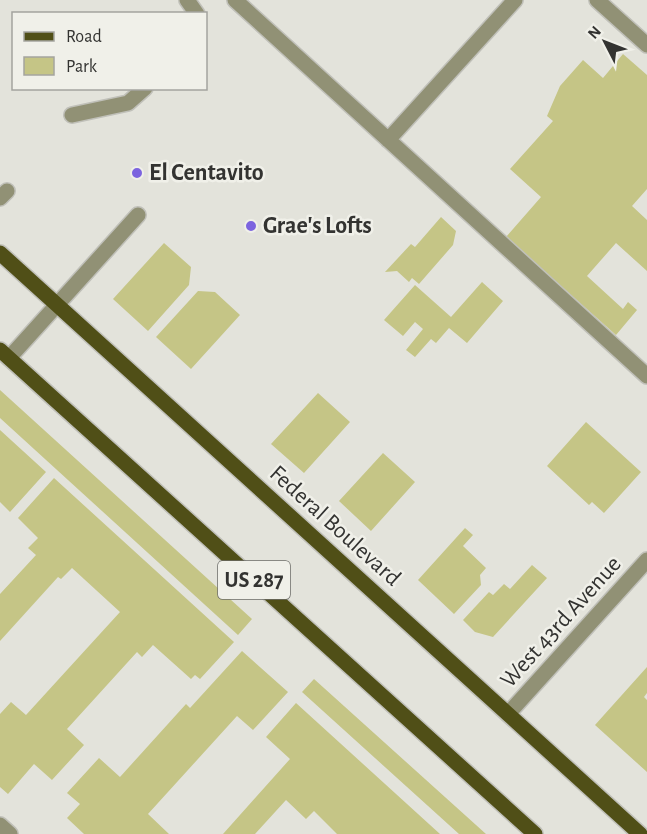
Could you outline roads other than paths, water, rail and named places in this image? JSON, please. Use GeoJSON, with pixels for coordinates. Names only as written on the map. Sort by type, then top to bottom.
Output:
{"type":"FeatureCollection","features":[{"type":"Feature","properties":{"kind":"main road","name":"Federal Boulevard"},"geometry":{"type":"LineString","coordinates":[[0,253],[639,834]]}},
{"type":"Feature","properties":{"kind":"main road","name":"US 287"},"geometry":{"type":"LineString","coordinates":[[4,354],[535,834]]}},
{"type":"Feature","properties":{"kind":"street"},"geometry":{"type":"LineString","coordinates":[[235,0],[647,376]]}},
{"type":"Feature","properties":{"kind":"street"},"geometry":{"type":"LineString","coordinates":[[388,140],[515,0]]}},
{"type":"Feature","properties":{"kind":"street"},"geometry":{"type":"LineString","coordinates":[[597,0],[647,45]]}},
{"type":"Feature","properties":{"kind":"street"},"geometry":{"type":"LineString","coordinates":[[72,115],[128,103],[143,90]]}},
{"type":"Feature","properties":{"kind":"street"},"geometry":{"type":"LineString","coordinates":[[4,354],[57,304],[138,215]]}},
{"type":"Feature","properties":{"kind":"street","name":"West 43rd Avenue"},"geometry":{"type":"LineString","coordinates":[[508,714],[647,560]]}},
{"type":"Feature","properties":{"kind":"street"},"geometry":{"type":"LineString","coordinates":[[0,825],[10,834]]}},
{"type":"Feature","properties":{"kind":"place","name":"El Centavito"},"geometry":{"type":"Point","coordinates":[137,173]}},
{"type":"Feature","properties":{"kind":"place","name":"Grae's Lofts"},"geometry":{"type":"Point","coordinates":[251,226]}}]}
